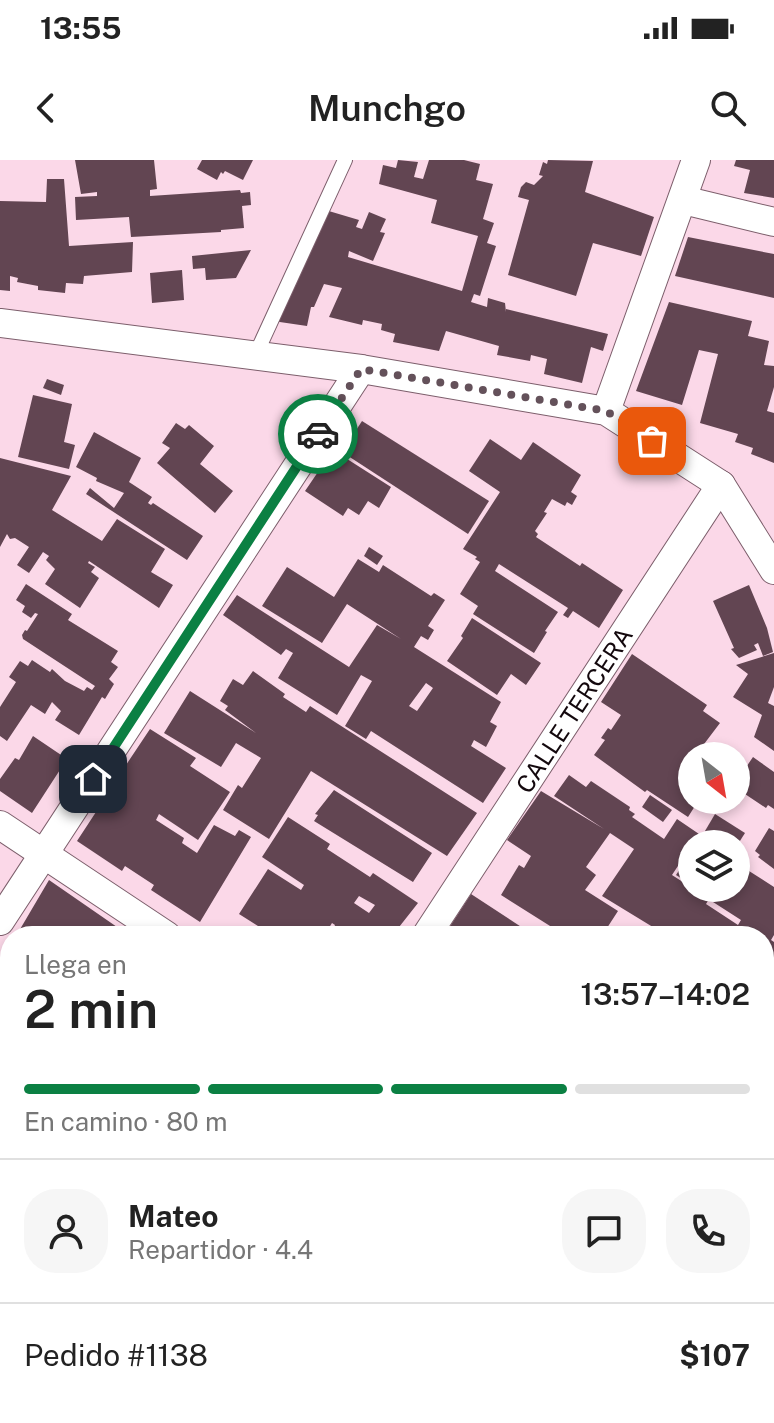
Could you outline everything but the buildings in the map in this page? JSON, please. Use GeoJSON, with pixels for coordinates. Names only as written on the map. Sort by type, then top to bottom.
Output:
{"type":"FeatureCollection","features":[{"type":"Feature","properties":{"kind":"street"},"geometry":{"type":"LineString","coordinates":[[606,411],[696,160]]}},
{"type":"Feature","properties":{"kind":"street"},"geometry":{"type":"LineString","coordinates":[[683,200],[774,222]]}},
{"type":"Feature","properties":{"kind":"street"},"geometry":{"type":"LineString","coordinates":[[0,323],[361,369],[606,411],[721,485],[774,570]]}},
{"type":"Feature","properties":{"kind":"street"},"geometry":{"type":"LineString","coordinates":[[0,921],[361,369]]}},
{"type":"Feature","properties":{"kind":"street","name":"CALLE TERCERA"},"geometry":{"type":"LineString","coordinates":[[433,926],[721,485]]}},
{"type":"Feature","properties":{"kind":"street"},"geometry":{"type":"LineString","coordinates":[[0,825],[152,926]]}},
{"type":"Feature","properties":{"kind":"lane"},"geometry":{"type":"LineString","coordinates":[[255,356],[345,160]]}},
{"type":"Feature","properties":{"kind":"way so far"},"geometry":{"type":"LineString","coordinates":[[318,434],[361,369],[606,411],[652,441]]}},
{"type":"Feature","properties":{"kind":"route"},"geometry":{"type":"LineString","coordinates":[[93,779],[318,434]]}}]}
